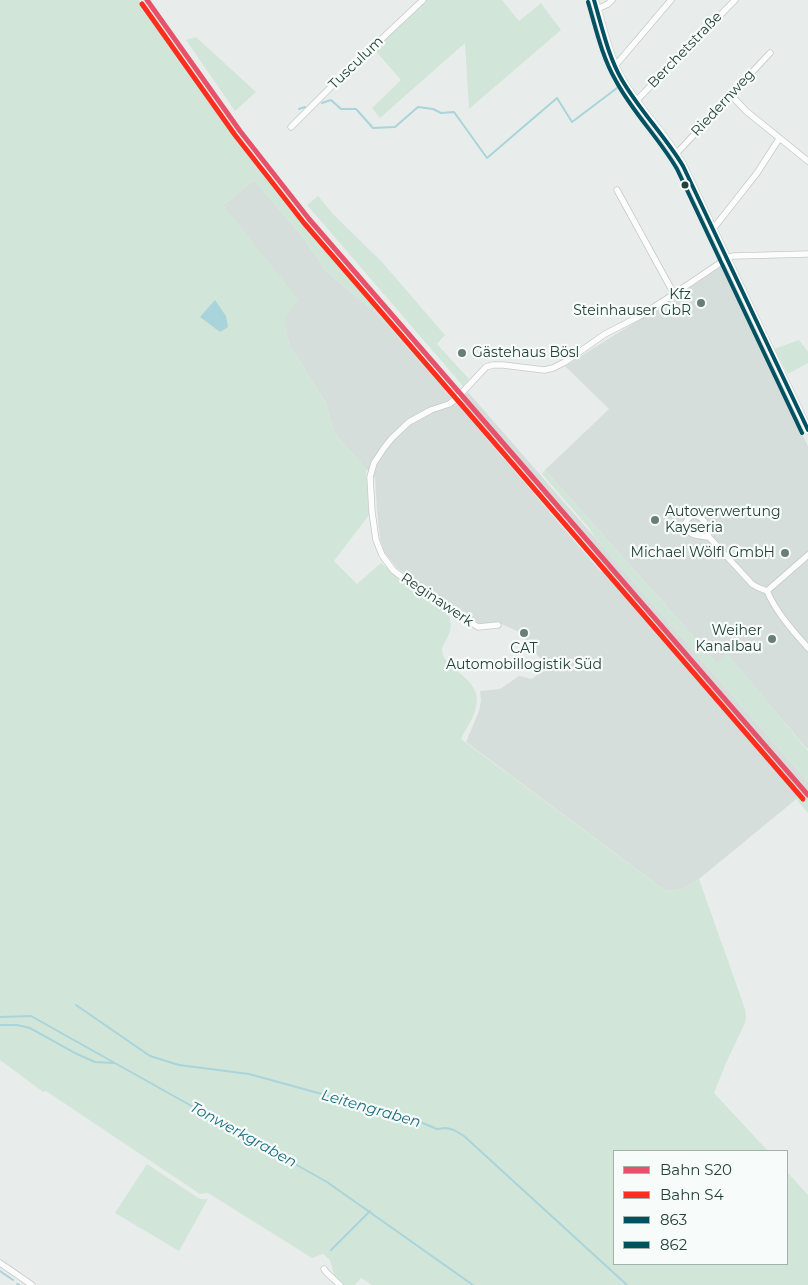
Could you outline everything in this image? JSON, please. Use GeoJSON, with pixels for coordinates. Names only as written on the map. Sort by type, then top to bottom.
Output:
{"type":"FeatureCollection","features":[{"type":"Feature","properties":{"kind":"street","name":"Tusculum"},"geometry":{"type":"LineString","coordinates":[[291,127],[349,69],[423,0]]}},
{"type":"Feature","properties":{"kind":"street"},"geometry":{"type":"LineString","coordinates":[[594,0],[615,66],[636,101],[676,154],[808,430]]}},
{"type":"Feature","properties":{"kind":"street"},"geometry":{"type":"LineString","coordinates":[[597,9],[612,0]]}},
{"type":"Feature","properties":{"kind":"street"},"geometry":{"type":"LineString","coordinates":[[615,66],[671,0]]}},
{"type":"Feature","properties":{"kind":"street","name":"Berchetstraße"},"geometry":{"type":"LineString","coordinates":[[636,101],[735,0]]}},
{"type":"Feature","properties":{"kind":"street","name":"Riedernweg"},"geometry":{"type":"LineString","coordinates":[[676,154],[770,53]]}},
{"type":"Feature","properties":{"kind":"street"},"geometry":{"type":"LineString","coordinates":[[731,95],[746,111],[808,161]]}},
{"type":"Feature","properties":{"kind":"street"},"geometry":{"type":"LineString","coordinates":[[713,230],[757,173],[779,139]]}},
{"type":"Feature","properties":{"kind":"street"},"geometry":{"type":"LineString","coordinates":[[617,190],[674,294]]}},
{"type":"Feature","properties":{"kind":"street"},"geometry":{"type":"LineString","coordinates":[[726,259],[734,256],[808,254]]}},
{"type":"Feature","properties":{"kind":"street","name":"Reginawerk"},"geometry":{"type":"LineString","coordinates":[[498,624],[479,628],[416,588],[393,570],[382,555],[376,540],[370,477],[374,463],[384,448],[409,422],[431,410],[449,404],[486,367],[503,365],[544,370],[553,368],[565,362],[604,334],[640,316],[726,259]]}},
{"type":"Feature","properties":{"kind":"street"},"geometry":{"type":"LineString","coordinates":[[709,537],[694,535],[688,532],[686,526],[688,518],[693,515],[702,518],[709,537],[752,584],[767,591],[771,600],[808,648]]}},
{"type":"Feature","properties":{"kind":"street"},"geometry":{"type":"LineString","coordinates":[[767,591],[808,555]]}},
{"type":"Feature","properties":{"kind":"street"},"geometry":{"type":"LineString","coordinates":[[0,1263],[32,1285]]}},
{"type":"Feature","properties":{"kind":"street"},"geometry":{"type":"LineString","coordinates":[[324,1269],[340,1285]]}},
{"type":"Feature","properties":{"kind":"shaded area"},"geometry":{"type":"Polygon","coordinates":[[[254,180],[302,236],[326,271],[376,313],[601,572],[604,570],[596,561],[597,556],[461,400],[468,392],[808,782],[808,802],[609,575],[696,679],[698,678],[800,796],[699,879],[683,889],[666,891],[466,742],[479,711],[480,691],[500,689],[519,676],[532,679],[547,667],[519,632],[497,622],[481,624],[445,604],[397,568],[385,553],[380,539],[375,478],[334,433],[326,403],[289,344],[284,320],[223,205],[254,180]]]}},
{"type":"Feature","properties":{"kind":"shaded area"},"geometry":{"type":"Polygon","coordinates":[[[722,266],[808,446],[807,749],[727,654],[717,663],[545,470],[609,409],[565,366],[722,266]]]}},
{"type":"Feature","properties":{"kind":"green space"},"geometry":{"type":"Polygon","coordinates":[[[0,0],[139,0],[220,112],[305,221],[449,386],[444,390],[376,313],[326,271],[302,236],[254,180],[223,205],[298,299],[284,320],[289,344],[326,403],[334,433],[366,469],[369,515],[334,561],[357,584],[381,563],[449,615],[450,629],[442,648],[443,655],[450,665],[473,687],[477,701],[474,715],[461,739],[666,891],[683,889],[699,879],[745,1009],[746,1017],[714,1093],[767,1150],[613,1150],[613,1265],[788,1265],[788,1173],[808,1195],[808,1285],[372,1285],[361,1278],[355,1285],[342,1285],[336,1280],[330,1260],[323,1254],[312,1258],[208,1193],[200,1194],[46,1091],[43,1092],[0,1060],[0,0]]]}},
{"type":"Feature","properties":{"kind":"green space"},"geometry":{"type":"Polygon","coordinates":[[[426,0],[502,0],[519,21],[541,3],[561,30],[469,109],[465,43],[380,118],[372,108],[401,80],[374,49],[426,0]]]}},
{"type":"Feature","properties":{"kind":"green space"},"geometry":{"type":"Polygon","coordinates":[[[196,37],[256,92],[235,111],[186,40],[196,37]]]}},
{"type":"Feature","properties":{"kind":"green space"},"geometry":{"type":"Polygon","coordinates":[[[318,196],[333,214],[382,262],[445,335],[437,344],[469,379],[463,386],[307,205],[318,196]]]}},
{"type":"Feature","properties":{"kind":"green space"},"geometry":{"type":"Polygon","coordinates":[[[799,340],[808,352],[808,363],[788,374],[774,349],[799,340]]]}},
{"type":"Feature","properties":{"kind":"green space"},"geometry":{"type":"Polygon","coordinates":[[[545,470],[716,662],[727,653],[808,751],[808,782],[597,540],[589,528],[542,474],[545,470]]]}},
{"type":"Feature","properties":{"kind":"green space"},"geometry":{"type":"Polygon","coordinates":[[[609,575],[808,802],[808,813],[796,799],[800,795],[698,678],[696,680],[609,575]]]}},
{"type":"Feature","properties":{"kind":"green space"},"geometry":{"type":"Polygon","coordinates":[[[147,1164],[200,1199],[208,1199],[179,1251],[115,1213],[147,1164]]]}},
{"type":"Feature","properties":{"kind":"water"},"geometry":{"type":"Polygon","coordinates":[[[215,300],[226,316],[228,327],[220,332],[200,317],[215,300]]]}},
{"type":"Feature","properties":{"kind":"waterway"},"geometry":{"type":"LineString","coordinates":[[322,103],[331,100],[341,109],[356,109],[373,128],[395,127],[418,107],[433,109],[441,113],[454,112],[487,158],[557,98],[572,122],[617,88]]}},
{"type":"Feature","properties":{"kind":"waterway"},"geometry":{"type":"LineString","coordinates":[[299,109],[305,107]]}},
{"type":"Feature","properties":{"kind":"waterway","name":"Leitengraben"},"geometry":{"type":"LineString","coordinates":[[76,1005],[150,1056],[179,1065],[249,1074],[413,1119],[437,1129],[446,1128],[454,1130],[464,1136],[627,1285]]}},
{"type":"Feature","properties":{"kind":"waterway","name":"Tonwerkgraben"},"geometry":{"type":"LineString","coordinates":[[0,1017],[31,1016],[327,1182],[473,1285]]}},
{"type":"Feature","properties":{"kind":"waterway"},"geometry":{"type":"LineString","coordinates":[[0,1025],[17,1025],[30,1028],[95,1062],[114,1063]]}},
{"type":"Feature","properties":{"kind":"waterway"},"geometry":{"type":"LineString","coordinates":[[331,1250],[370,1211]]}},
{"type":"Feature","properties":{"kind":"waterway"},"geometry":{"type":"LineString","coordinates":[[0,1271],[13,1280]]}},
{"type":"Feature","properties":{"kind":"rail line","name":"S20"},"geometry":{"type":"LineString","coordinates":[[147,0],[240,131],[309,219],[808,795]]}},
{"type":"Feature","properties":{"kind":"rail line","name":"S4"},"geometry":{"type":"LineString","coordinates":[[142,4],[235,135],[304,223],[803,799]]}},
{"type":"Feature","properties":{"kind":"transit line","name":"863"},"geometry":{"type":"LineString","coordinates":[[594,0],[617,71],[683,166],[808,430]]}},
{"type":"Feature","properties":{"kind":"transit line","name":"862"},"geometry":{"type":"LineString","coordinates":[[588,2],[611,72],[630,104],[677,169],[802,433]]}},
{"type":"Feature","properties":{"kind":"place","name":"Kfz Steinhauser GbR"},"geometry":{"type":"Point","coordinates":[701,303]}},
{"type":"Feature","properties":{"kind":"place","name":"Gästehaus Bösl"},"geometry":{"type":"Point","coordinates":[462,353]}},
{"type":"Feature","properties":{"kind":"place","name":"Autoverwertung Kayseria"},"geometry":{"type":"Point","coordinates":[655,520]}},
{"type":"Feature","properties":{"kind":"place","name":"Michael Wölfl GmbH"},"geometry":{"type":"Point","coordinates":[785,553]}},
{"type":"Feature","properties":{"kind":"place","name":"CAT Automobillogistik Süd"},"geometry":{"type":"Point","coordinates":[524,633]}},
{"type":"Feature","properties":{"kind":"place","name":"Weiher Kanalbau"},"geometry":{"type":"Point","coordinates":[772,639]}}]}
